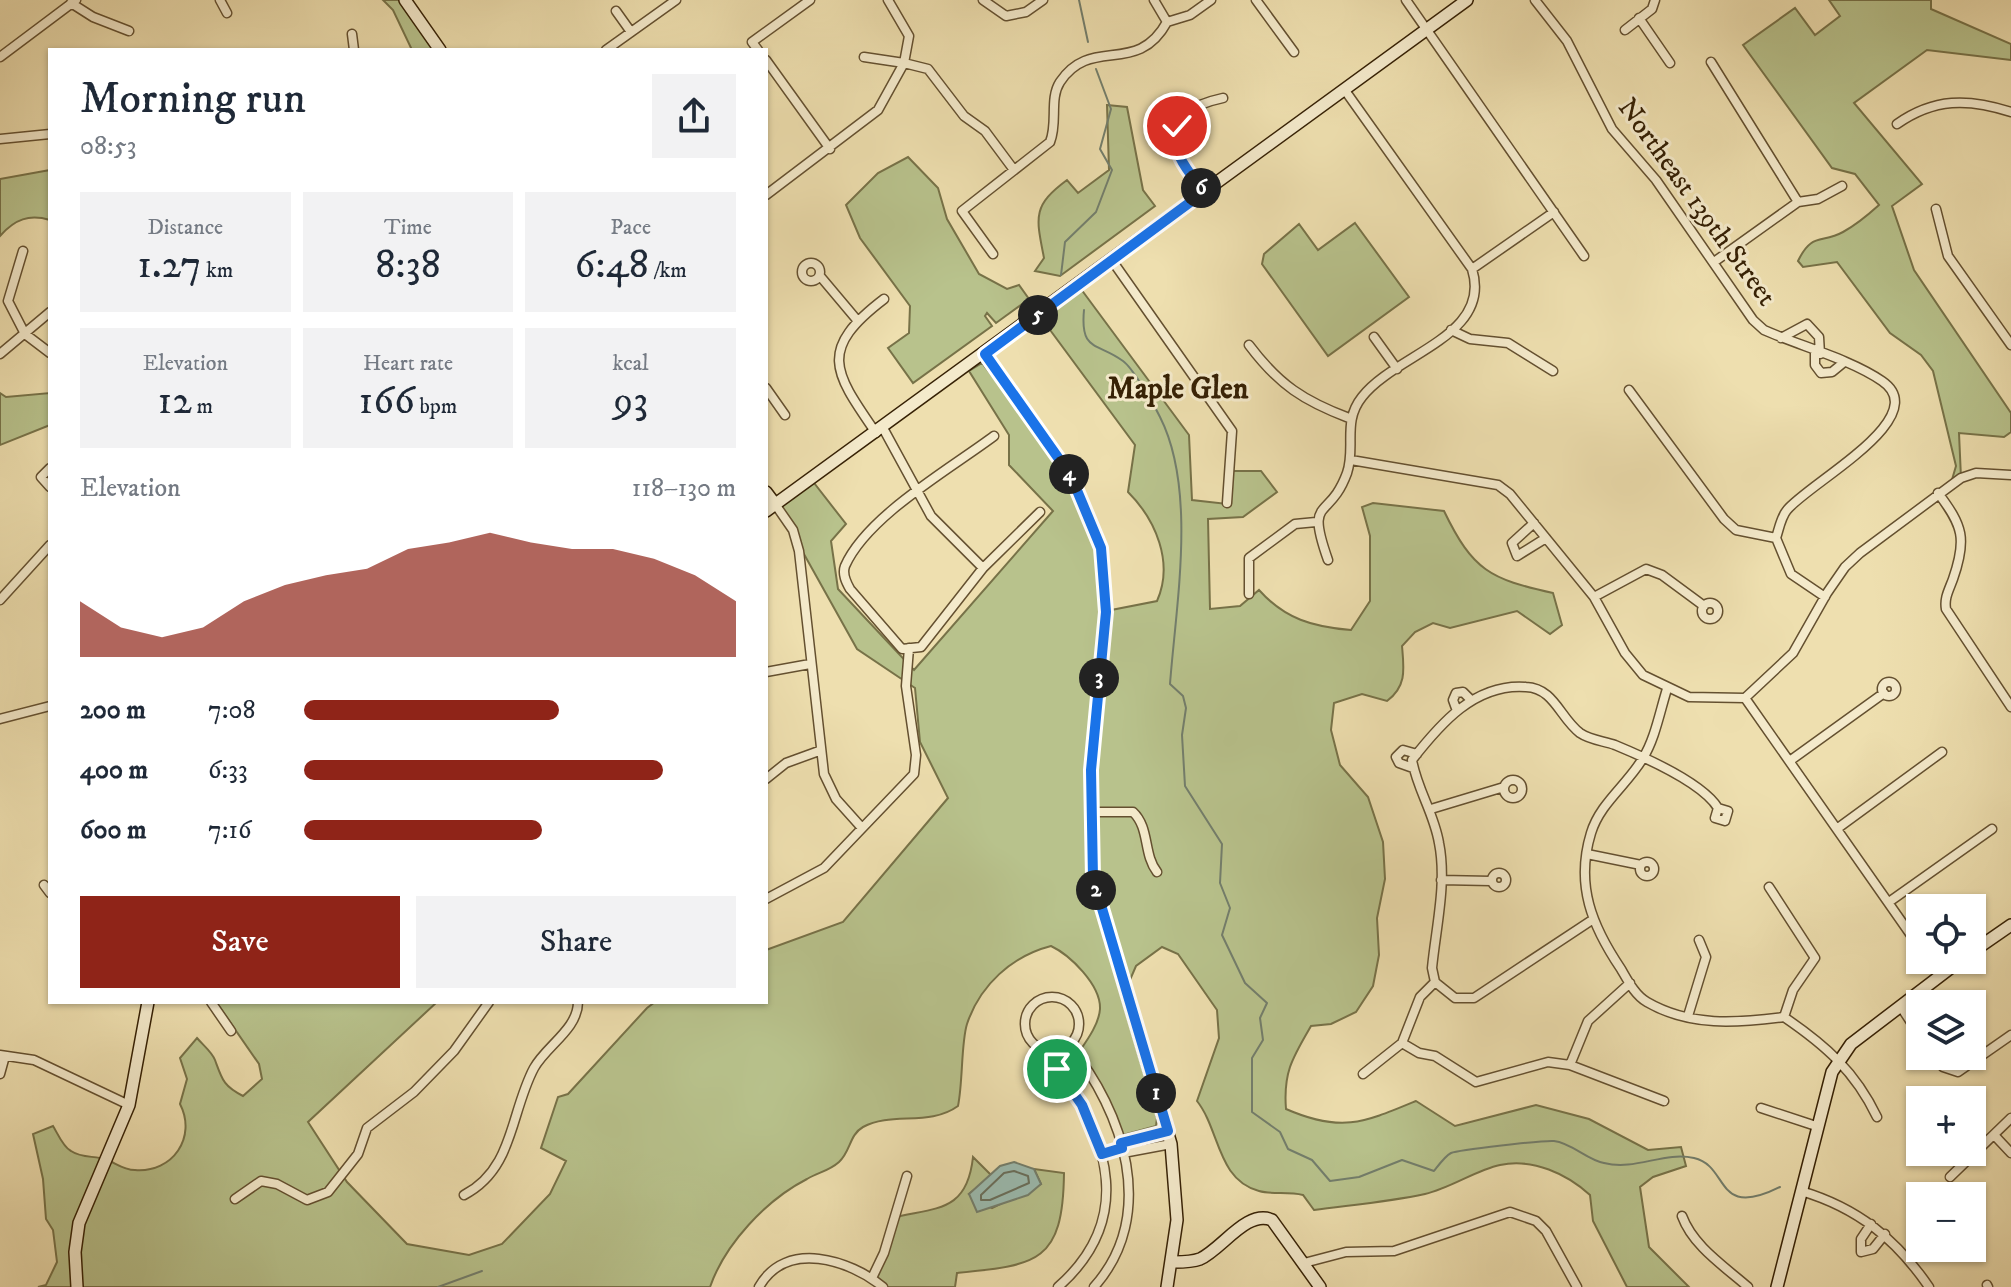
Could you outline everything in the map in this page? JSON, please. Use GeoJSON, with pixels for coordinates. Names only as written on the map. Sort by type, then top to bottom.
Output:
{"type":"FeatureCollection","features":[{"type":"Feature","properties":{"kind":"main road"},"geometry":{"type":"LineString","coordinates":[[771,508],[1467,0]]}},
{"type":"Feature","properties":{"kind":"main road"},"geometry":{"type":"LineString","coordinates":[[410,2],[439,48]]}},
{"type":"Feature","properties":{"kind":"main road"},"geometry":{"type":"LineString","coordinates":[[985,354],[1071,476],[1101,548],[1106,612],[1091,770],[1093,878],[1171,1144],[1177,1201],[1174,1262],[1167,1287]]}},
{"type":"Feature","properties":{"kind":"main road"},"geometry":{"type":"LineString","coordinates":[[1986,942],[2011,925]]}},
{"type":"Feature","properties":{"kind":"main road"},"geometry":{"type":"LineString","coordinates":[[1777,1287],[1816,1126],[1838,1059],[1851,1044],[1939,975]]}},
{"type":"Feature","properties":{"kind":"main road"},"geometry":{"type":"LineString","coordinates":[[77,1287],[75,1252],[79,1223],[129,1105],[148,1004]]}},
{"type":"Feature","properties":{"kind":"main road"},"geometry":{"type":"LineString","coordinates":[[1174,1262],[1199,1259],[1259,1217],[1272,1220],[1320,1287]]}},
{"type":"Feature","properties":{"kind":"street"},"geometry":{"type":"LineString","coordinates":[[220,0],[227,13]]}},
{"type":"Feature","properties":{"kind":"street"},"geometry":{"type":"LineString","coordinates":[[609,48],[676,0]]}},
{"type":"Feature","properties":{"kind":"street"},"geometry":{"type":"LineString","coordinates":[[756,48],[752,42],[810,0]]}},
{"type":"Feature","properties":{"kind":"street"},"geometry":{"type":"LineString","coordinates":[[768,194],[878,110],[904,63],[909,36],[905,24],[888,0]]}},
{"type":"Feature","properties":{"kind":"street"},"geometry":{"type":"LineString","coordinates":[[983,0],[1006,16],[1026,12],[1043,0]]}},
{"type":"Feature","properties":{"kind":"street"},"geometry":{"type":"LineString","coordinates":[[1154,0],[1167,22]]}},
{"type":"Feature","properties":{"kind":"street"},"geometry":{"type":"LineString","coordinates":[[993,254],[962,211],[1050,142],[1055,131],[1057,92],[1061,81],[1098,55],[1139,52],[1158,38],[1167,22],[1190,15],[1211,0]]}},
{"type":"Feature","properties":{"kind":"street"},"geometry":{"type":"LineString","coordinates":[[1256,0],[1294,52]]}},
{"type":"Feature","properties":{"kind":"street"},"geometry":{"type":"LineString","coordinates":[[1406,0],[1584,256]]}},
{"type":"Feature","properties":{"kind":"street","name":"Northeast 139th Street"},"geometry":{"type":"LineString","coordinates":[[1535,0],[1567,41],[1612,129],[1656,180],[1753,320],[1781,338],[1885,383],[1895,401],[1892,420],[1879,436],[1796,501],[1785,512],[1776,538]]}},
{"type":"Feature","properties":{"kind":"street"},"geometry":{"type":"LineString","coordinates":[[1625,30],[1658,1]]}},
{"type":"Feature","properties":{"kind":"street"},"geometry":{"type":"LineString","coordinates":[[0,57],[73,2],[93,17],[129,31]]}},
{"type":"Feature","properties":{"kind":"street"},"geometry":{"type":"LineString","coordinates":[[616,11],[631,32]]}},
{"type":"Feature","properties":{"kind":"street"},"geometry":{"type":"LineString","coordinates":[[1639,18],[1670,63]]}},
{"type":"Feature","properties":{"kind":"street"},"geometry":{"type":"LineString","coordinates":[[352,34],[354,48]]}},
{"type":"Feature","properties":{"kind":"street"},"geometry":{"type":"LineString","coordinates":[[864,57],[928,69],[964,116],[985,131],[1014,170]]}},
{"type":"Feature","properties":{"kind":"street"},"geometry":{"type":"LineString","coordinates":[[1711,62],[1798,202]]}},
{"type":"Feature","properties":{"kind":"street"},"geometry":{"type":"LineString","coordinates":[[768,63],[830,149]]}},
{"type":"Feature","properties":{"kind":"street"},"geometry":{"type":"LineString","coordinates":[[1328,560],[1316,522],[1340,487],[1351,460],[1349,418],[1361,398],[1451,330],[1472,310],[1478,286],[1472,269],[1344,89]]}},
{"type":"Feature","properties":{"kind":"street"},"geometry":{"type":"LineString","coordinates":[[1204,192],[1180,160],[1175,136],[1183,117],[1203,102],[1223,98]]}},
{"type":"Feature","properties":{"kind":"street"},"geometry":{"type":"LineString","coordinates":[[1897,124],[1928,105],[1952,100],[2011,112]]}},
{"type":"Feature","properties":{"kind":"street"},"geometry":{"type":"LineString","coordinates":[[0,139],[48,134]]}},
{"type":"Feature","properties":{"kind":"street"},"geometry":{"type":"LineString","coordinates":[[1714,262],[1798,202],[1818,199],[1842,186]]}},
{"type":"Feature","properties":{"kind":"street"},"geometry":{"type":"LineString","coordinates":[[1936,209],[1948,256],[2011,345]]}},
{"type":"Feature","properties":{"kind":"street"},"geometry":{"type":"LineString","coordinates":[[1472,269],[1554,212]]}},
{"type":"Feature","properties":{"kind":"street"},"geometry":{"type":"LineString","coordinates":[[23,251],[8,301],[25,334],[48,351]]}},
{"type":"Feature","properties":{"kind":"street"},"geometry":{"type":"LineString","coordinates":[[1111,259],[1232,431],[1227,503]]}},
{"type":"Feature","properties":{"kind":"street"},"geometry":{"type":"LineString","coordinates":[[820,276],[857,320]]}},
{"type":"Feature","properties":{"kind":"street"},"geometry":{"type":"LineString","coordinates":[[884,299],[857,320],[840,353],[840,376],[880,431],[931,516],[983,568]]}},
{"type":"Feature","properties":{"kind":"street"},"geometry":{"type":"LineString","coordinates":[[0,354],[48,314]]}},
{"type":"Feature","properties":{"kind":"street","name":"Northeast 139th Street"},"geometry":{"type":"LineString","coordinates":[[1781,338],[1807,324],[1819,337],[1815,365],[1821,373],[1832,372],[1843,363]]}},
{"type":"Feature","properties":{"kind":"street"},"geometry":{"type":"LineString","coordinates":[[1451,330],[1470,339],[1508,343],[1553,371]]}},
{"type":"Feature","properties":{"kind":"street"},"geometry":{"type":"LineString","coordinates":[[1374,337],[1397,369]]}},
{"type":"Feature","properties":{"kind":"street"},"geometry":{"type":"LineString","coordinates":[[1249,345],[1271,375],[1292,391],[1315,405],[1349,418]]}},
{"type":"Feature","properties":{"kind":"street"},"geometry":{"type":"LineString","coordinates":[[1629,390],[1724,519],[1736,530],[1776,538],[1791,574],[1825,597]]}},
{"type":"Feature","properties":{"kind":"street"},"geometry":{"type":"LineString","coordinates":[[768,391],[785,415]]}},
{"type":"Feature","properties":{"kind":"street"},"geometry":{"type":"LineString","coordinates":[[994,436],[876,522],[845,566],[844,574],[850,589],[902,649],[921,647],[983,568],[1040,512]]}},
{"type":"Feature","properties":{"kind":"street"},"geometry":{"type":"LineString","coordinates":[[1351,460],[1498,485],[1534,523],[1594,597],[1625,653],[1643,675],[1689,697],[1745,698],[1793,653],[1845,567],[1860,553],[1961,478],[1976,473],[2011,475]]}},
{"type":"Feature","properties":{"kind":"street"},"geometry":{"type":"LineString","coordinates":[[48,470],[41,477],[48,485]]}},
{"type":"Feature","properties":{"kind":"street"},"geometry":{"type":"LineString","coordinates":[[1938,493],[1959,523],[1962,535],[1960,555],[1945,600],[1946,609],[2011,707]]}},
{"type":"Feature","properties":{"kind":"street"},"geometry":{"type":"LineString","coordinates":[[771,508],[793,530],[799,551],[819,751],[824,774],[836,799],[862,828]]}},
{"type":"Feature","properties":{"kind":"street"},"geometry":{"type":"LineString","coordinates":[[1249,594],[1249,558],[1295,524],[1316,522]]}},
{"type":"Feature","properties":{"kind":"street"},"geometry":{"type":"LineString","coordinates":[[1534,523],[1512,543],[1517,556],[1546,538]]}},
{"type":"Feature","properties":{"kind":"street"},"geometry":{"type":"LineString","coordinates":[[2,593],[48,547]]}},
{"type":"Feature","properties":{"kind":"street"},"geometry":{"type":"LineString","coordinates":[[1594,597],[1646,569],[1662,575],[1704,606]]}},
{"type":"Feature","properties":{"kind":"street"},"geometry":{"type":"LineString","coordinates":[[768,898],[824,868],[914,774],[916,755],[906,686],[909,648]]}},
{"type":"Feature","properties":{"kind":"street"},"geometry":{"type":"LineString","coordinates":[[768,672],[810,664]]}},
{"type":"Feature","properties":{"kind":"street"},"geometry":{"type":"LineString","coordinates":[[1592,920],[1474,998],[1455,998],[1435,982],[1432,968],[1441,851],[1431,809],[1412,760],[1457,711],[1471,700],[1516,687],[1541,691],[1581,734],[1644,757],[1711,796],[1718,808]]}},
{"type":"Feature","properties":{"kind":"street"},"geometry":{"type":"LineString","coordinates":[[1667,689],[1644,757],[1603,809],[1591,831],[1585,895],[1592,920],[1630,983],[1648,1003],[1688,1016],[1729,1024],[1784,1017],[1829,1048],[1863,1088],[1877,1117]]}},
{"type":"Feature","properties":{"kind":"street"},"geometry":{"type":"LineString","coordinates":[[1457,711],[1453,700],[1456,693],[1463,692],[1471,700]]}},
{"type":"Feature","properties":{"kind":"street"},"geometry":{"type":"LineString","coordinates":[[1791,760],[1884,693]]}},
{"type":"Feature","properties":{"kind":"street"},"geometry":{"type":"LineString","coordinates":[[1745,698],[1906,927]]}},
{"type":"Feature","properties":{"kind":"street"},"geometry":{"type":"LineString","coordinates":[[0,719],[48,707]]}},
{"type":"Feature","properties":{"kind":"street"},"geometry":{"type":"LineString","coordinates":[[1413,768],[1399,763],[1396,757],[1403,750],[1417,754]]}},
{"type":"Feature","properties":{"kind":"street"},"geometry":{"type":"LineString","coordinates":[[768,777],[786,763],[819,751]]}},
{"type":"Feature","properties":{"kind":"street"},"geometry":{"type":"LineString","coordinates":[[1838,828],[1942,752]]}},
{"type":"Feature","properties":{"kind":"street"},"geometry":{"type":"LineString","coordinates":[[1431,809],[1504,787]]}},
{"type":"Feature","properties":{"kind":"street"},"geometry":{"type":"LineString","coordinates":[[1090,812],[1133,812],[1144,829],[1149,862],[1157,872]]}},
{"type":"Feature","properties":{"kind":"street"},"geometry":{"type":"LineString","coordinates":[[1889,902],[1992,829]]}},
{"type":"Feature","properties":{"kind":"street"},"geometry":{"type":"LineString","coordinates":[[1587,854],[1641,865]]}},
{"type":"Feature","properties":{"kind":"street"},"geometry":{"type":"LineString","coordinates":[[1441,880],[1491,881]]}},
{"type":"Feature","properties":{"kind":"street"},"geometry":{"type":"LineString","coordinates":[[1769,887],[1815,958],[1793,990],[1784,1017]]}},
{"type":"Feature","properties":{"kind":"street"},"geometry":{"type":"LineString","coordinates":[[1688,1016],[1706,957],[1699,940]]}},
{"type":"Feature","properties":{"kind":"street"},"geometry":{"type":"LineString","coordinates":[[1363,1074],[1402,1043],[1420,997],[1435,982]]}},
{"type":"Feature","properties":{"kind":"street"},"geometry":{"type":"LineString","coordinates":[[1570,1065],[1588,1021],[1630,983]]}},
{"type":"Feature","properties":{"kind":"street"},"geometry":{"type":"LineString","coordinates":[[1055,997],[1073,1007],[1079,1027],[1069,1045],[1049,1051],[1031,1041],[1025,1022],[1035,1003],[1055,997]]}},
{"type":"Feature","properties":{"kind":"street"},"geometry":{"type":"LineString","coordinates":[[212,1004],[231,1031]]}},
{"type":"Feature","properties":{"kind":"street"},"geometry":{"type":"LineString","coordinates":[[235,1199],[261,1181],[277,1184],[307,1200],[328,1192],[358,1154],[367,1128],[414,1092],[469,1033],[488,1004]]}},
{"type":"Feature","properties":{"kind":"street"},"geometry":{"type":"LineString","coordinates":[[464,1195],[480,1187],[496,1168],[533,1071],[576,1016],[578,1004]]}},
{"type":"Feature","properties":{"kind":"street"},"geometry":{"type":"LineString","coordinates":[[1901,1007],[1906,1015]]}},
{"type":"Feature","properties":{"kind":"street"},"geometry":{"type":"LineString","coordinates":[[1986,1053],[2011,1035]]}},
{"type":"Feature","properties":{"kind":"street"},"geometry":{"type":"LineString","coordinates":[[1402,1043],[1419,1053],[1435,1056],[1476,1082],[1528,1064],[1570,1065],[1664,1101]]}},
{"type":"Feature","properties":{"kind":"street"},"geometry":{"type":"LineString","coordinates":[[1069,1045],[1111,1110],[1130,1190],[1128,1217],[1114,1260],[1094,1287]]}},
{"type":"Feature","properties":{"kind":"street"},"geometry":{"type":"LineString","coordinates":[[0,1074],[2,1055],[34,1060],[129,1105]]}},
{"type":"Feature","properties":{"kind":"street"},"geometry":{"type":"LineString","coordinates":[[1057,1069],[1082,1105],[1102,1154],[1106,1198],[1102,1227],[1092,1250],[1058,1287]]}},
{"type":"Feature","properties":{"kind":"street"},"geometry":{"type":"LineString","coordinates":[[1761,1108],[1816,1126]]}},
{"type":"Feature","properties":{"kind":"street"},"geometry":{"type":"LineString","coordinates":[[1950,1177],[2011,1118]]}},
{"type":"Feature","properties":{"kind":"street"},"geometry":{"type":"LineString","coordinates":[[1102,1154],[1168,1131]]}},
{"type":"Feature","properties":{"kind":"street"},"geometry":{"type":"LineString","coordinates":[[1995,1136],[2011,1153]]}},
{"type":"Feature","properties":{"kind":"street"},"geometry":{"type":"LineString","coordinates":[[1122,1148],[1171,1144]]}},
{"type":"Feature","properties":{"kind":"street"},"geometry":{"type":"LineString","coordinates":[[872,1278],[884,1253],[907,1176]]}},
{"type":"Feature","properties":{"kind":"street"},"geometry":{"type":"LineString","coordinates":[[1801,1191],[1838,1205],[1885,1234],[1906,1253],[1929,1287]]}},
{"type":"Feature","properties":{"kind":"street"},"geometry":{"type":"LineString","coordinates":[[1304,1263],[1346,1252],[1394,1251],[1497,1214],[1523,1214],[1546,1231],[1577,1287]]}},
{"type":"Feature","properties":{"kind":"street"},"geometry":{"type":"LineString","coordinates":[[1682,1216],[1687,1229],[1706,1251],[1748,1287]]}},
{"type":"Feature","properties":{"kind":"street"},"geometry":{"type":"LineString","coordinates":[[1871,1224],[1861,1239],[1861,1252],[1873,1249],[1885,1234]]}},
{"type":"Feature","properties":{"kind":"street"},"geometry":{"type":"LineString","coordinates":[[759,1287],[779,1267],[814,1258],[858,1268],[883,1287]]}},
{"type":"Feature","properties":{"kind":"green space"},"geometry":{"type":"Polygon","coordinates":[[[383,0],[405,0],[439,48],[411,48],[393,10],[383,0]]]}},
{"type":"Feature","properties":{"kind":"green space"},"geometry":{"type":"Polygon","coordinates":[[[1829,0],[1931,0],[1931,9],[2011,44],[2011,60],[1927,50],[1854,103],[1922,184],[1892,206],[1914,270],[2011,413],[2011,432],[2004,437],[1959,433],[1961,478],[1951,483],[1956,466],[1933,371],[1921,355],[1890,333],[1837,262],[1803,267],[1798,261],[1813,242],[1843,232],[1879,205],[1855,174],[1832,168],[1743,45],[1795,8],[1815,35],[1840,16],[1829,0]]]}},
{"type":"Feature","properties":{"kind":"green space"},"geometry":{"type":"Polygon","coordinates":[[[1107,105],[1127,107],[1143,190],[1155,206],[1060,276],[1035,271],[1044,258],[1039,232],[1042,205],[1067,180],[1078,193],[1109,170],[1107,105]]]}},
{"type":"Feature","properties":{"kind":"green space"},"geometry":{"type":"Polygon","coordinates":[[[908,157],[938,188],[947,219],[979,274],[1007,289],[1019,285],[1029,299],[996,323],[987,313],[985,316],[992,326],[913,383],[888,348],[909,333],[910,306],[860,238],[846,205],[878,173],[908,157]]]}},
{"type":"Feature","properties":{"kind":"green space"},"geometry":{"type":"Polygon","coordinates":[[[48,170],[48,220],[23,219],[0,236],[0,179],[48,170]]]}},
{"type":"Feature","properties":{"kind":"green space"},"geometry":{"type":"Polygon","coordinates":[[[1355,223],[1409,297],[1328,356],[1262,264],[1264,254],[1299,224],[1318,250],[1355,223]]]}},
{"type":"Feature","properties":{"kind":"green space"},"geometry":{"type":"Polygon","coordinates":[[[1078,285],[1189,435],[1192,500],[1227,504],[1229,471],[1261,471],[1277,492],[1243,517],[1208,519],[1210,609],[1240,606],[1259,590],[1279,608],[1300,620],[1351,630],[1370,601],[1370,536],[1362,507],[1373,503],[1444,511],[1464,547],[1486,569],[1513,583],[1553,593],[1562,625],[1550,634],[1517,611],[1450,628],[1433,623],[1415,632],[1402,646],[1401,683],[1387,701],[1362,694],[1334,703],[1331,730],[1340,765],[1368,797],[1383,842],[1385,879],[1377,918],[1379,955],[1373,986],[1356,1012],[1331,1024],[1311,1026],[1291,1065],[1286,1085],[1286,1109],[1337,1123],[1366,1120],[1416,1101],[1455,1126],[1536,1105],[1589,1119],[1648,1150],[1681,1147],[1686,1166],[1653,1177],[1640,1187],[1649,1247],[1689,1287],[1627,1287],[1593,1221],[1590,1195],[1571,1180],[1537,1166],[1500,1165],[1425,1194],[1314,1210],[1303,1195],[1264,1192],[1245,1185],[1227,1165],[1197,1101],[1219,1038],[1217,1010],[1178,954],[1162,947],[1136,966],[1126,989],[1159,1100],[1156,1126],[1123,1135],[1077,1055],[1097,1021],[1099,1000],[1090,981],[1075,964],[1051,946],[1011,965],[980,997],[965,1032],[958,1106],[935,1116],[874,1122],[858,1130],[839,1162],[792,1188],[762,1211],[736,1239],[710,1287],[38,1287],[46,1285],[57,1262],[53,1230],[46,1219],[43,1179],[33,1134],[53,1126],[71,1151],[131,1170],[160,1166],[170,1159],[183,1140],[185,1129],[185,1116],[180,1104],[187,1079],[180,1058],[197,1038],[214,1057],[224,1081],[231,1089],[243,1096],[262,1079],[259,1064],[217,1004],[435,1004],[308,1122],[347,1182],[407,1244],[469,1255],[502,1244],[550,1194],[566,1161],[541,1148],[558,1097],[568,1094],[647,1008],[652,1004],[768,1004],[768,949],[843,922],[948,798],[920,742],[915,688],[857,649],[776,504],[811,479],[846,524],[831,541],[838,589],[914,670],[1053,511],[1009,465],[1009,435],[969,371],[982,363],[1071,476],[1092,520],[1106,611],[1157,601],[1162,587],[1163,557],[1147,516],[1128,492],[1135,445],[1039,315],[1078,285]]]}},
{"type":"Feature","properties":{"kind":"green space"},"geometry":{"type":"Polygon","coordinates":[[[0,393],[6,397],[48,393],[48,426],[0,445],[0,393]]]}},
{"type":"Feature","properties":{"kind":"green space"},"geometry":{"type":"Polygon","coordinates":[[[973,1157],[992,1176],[969,1194],[992,1208],[1041,1184],[1034,1169],[1064,1173],[1058,1225],[1051,1242],[1040,1254],[1026,1262],[957,1273],[955,1287],[883,1287],[872,1278],[892,1218],[935,1209],[956,1198],[970,1175],[973,1157]]]}},
{"type":"Feature","properties":{"kind":"water"},"geometry":{"type":"Polygon","coordinates":[[[1014,1162],[1034,1169],[1041,1184],[1028,1195],[977,1212],[969,1194],[1000,1166],[1014,1162]]]}},
{"type":"Feature","properties":{"kind":"waterway"},"geometry":{"type":"LineString","coordinates":[[1079,0],[1088,42]]}},
{"type":"Feature","properties":{"kind":"waterway"},"geometry":{"type":"LineString","coordinates":[[1061,275],[1065,242],[1096,212],[1112,170],[1100,149],[1111,109],[1096,69]]}},
{"type":"Feature","properties":{"kind":"waterway"},"geometry":{"type":"LineString","coordinates":[[1084,310],[1083,323],[1088,340],[1123,361],[1160,417],[1178,478],[1181,548],[1170,684],[1183,696],[1186,708],[1182,735],[1185,786],[1222,844],[1220,883],[1230,908],[1222,935],[1245,983],[1267,1003],[1260,1018],[1263,1040],[1252,1058],[1252,1112],[1280,1132],[1288,1149],[1312,1160],[1330,1181],[1359,1177],[1402,1160],[1434,1171],[1451,1153],[1554,1141],[1598,1161],[1616,1165],[1672,1157],[1694,1158],[1705,1163],[1733,1194],[1744,1198],[1759,1196],[1780,1187]]}},
{"type":"Feature","properties":{"kind":"waterway"},"geometry":{"type":"LineString","coordinates":[[438,1287],[482,1271]]}},
{"type":"Feature","properties":{"kind":"district","name":"Maple Glen"},"geometry":{"type":"Point","coordinates":[1178,389]}},
{"type":"Feature","properties":{"kind":"route"},"geometry":{"type":"LineString","coordinates":[[1057,1069],[1082,1105],[1102,1154],[1122,1148],[1121,1143],[1168,1131],[1093,878],[1091,770],[1106,612],[1101,548],[1071,476],[985,354],[1204,192],[1180,160],[1175,136],[1177,126]]}}]}
